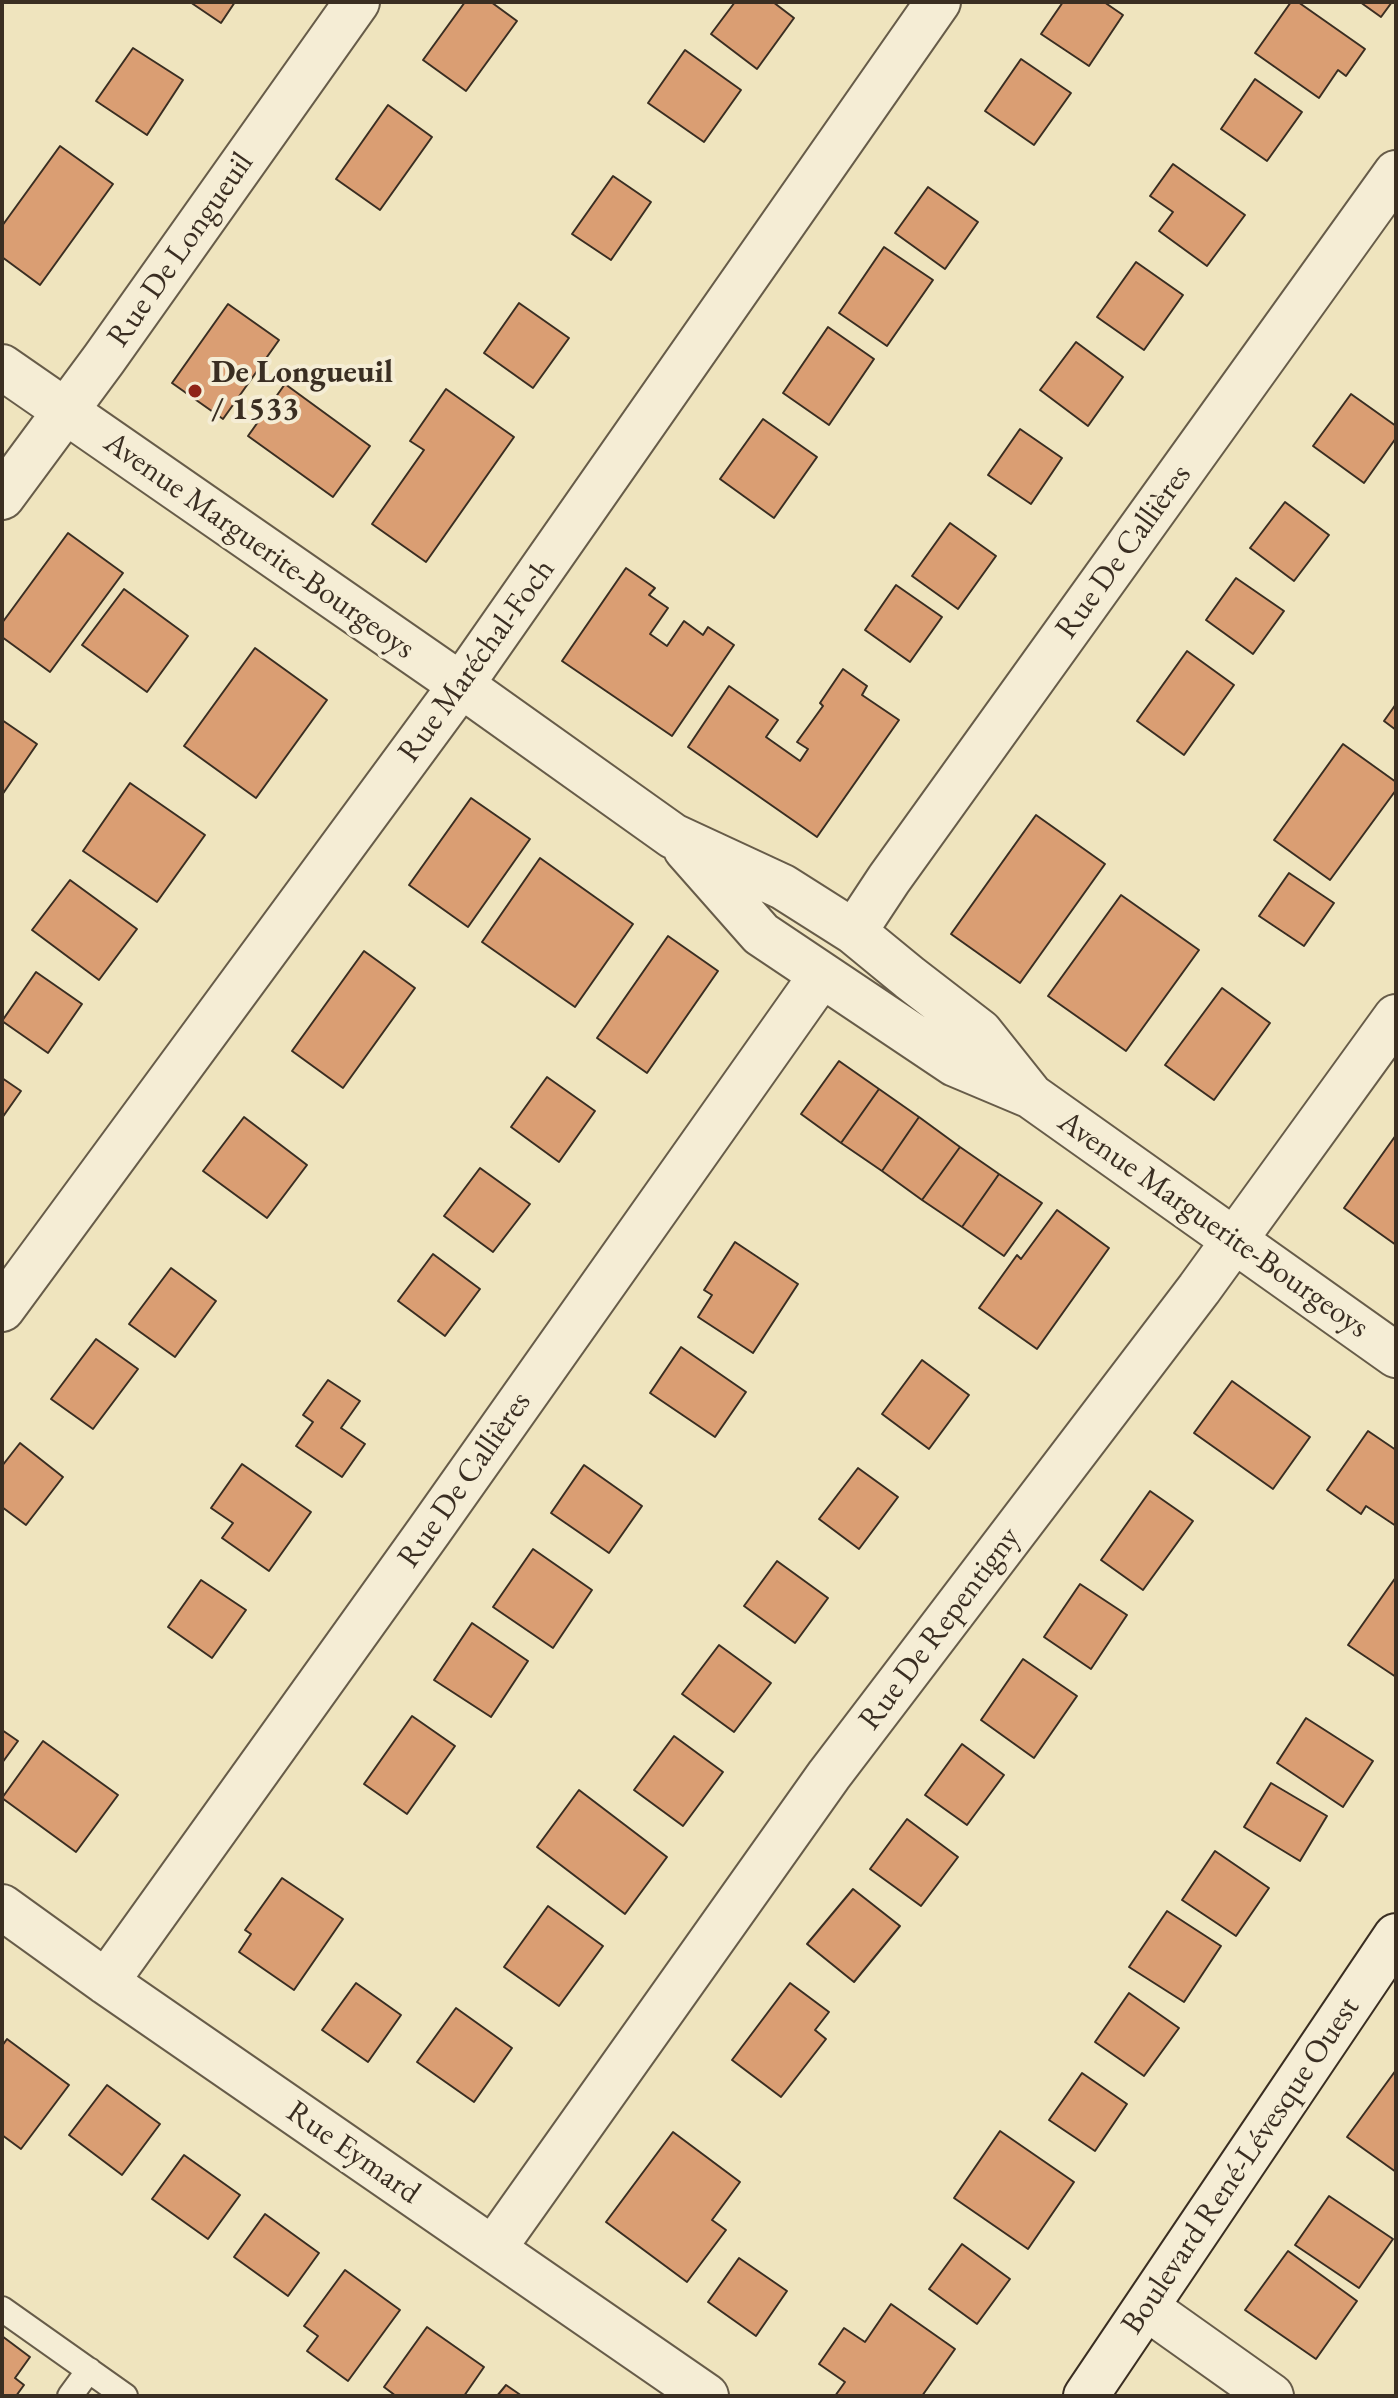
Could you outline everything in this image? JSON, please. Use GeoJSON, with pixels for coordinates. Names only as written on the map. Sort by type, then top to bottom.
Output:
{"type":"FeatureCollection","features":[{"type":"Feature","properties":{"kind":"street","name":"Rue De Longueuil"},"geometry":{"type":"LineString","coordinates":[[2,497],[357,2]]}},
{"type":"Feature","properties":{"kind":"street","name":"Rue Maréchal-Foch"},"geometry":{"type":"LineString","coordinates":[[2,1309],[461,685],[938,2]]}},
{"type":"Feature","properties":{"kind":"street","name":"Rue De Callières"},"geometry":{"type":"LineString","coordinates":[[854,932],[898,866],[1396,173]]}},
{"type":"Feature","properties":{"kind":"street","name":"Avenue Marguerite-Bourgeoys"},"geometry":{"type":"LineString","coordinates":[[2,367],[673,836],[783,887],[854,932],[980,1032],[1031,1096]]}},
{"type":"Feature","properties":{"kind":"street","name":"Avenue Marguerite-Bourgeoys"},"geometry":{"type":"LineString","coordinates":[[673,836],[761,934],[955,1064],[1031,1096],[1396,1355]]}},
{"type":"Feature","properties":{"kind":"street","name":"Rue De Callières"},"geometry":{"type":"LineString","coordinates":[[106,1982],[821,976]]}},
{"type":"Feature","properties":{"kind":"street","name":"Rue De Repentigny"},"geometry":{"type":"LineString","coordinates":[[493,2249],[829,1775],[1235,1240],[1396,1017]]}},
{"type":"Feature","properties":{"kind":"street","name":"Rue Eymard"},"geometry":{"type":"LineString","coordinates":[[2,1907],[706,2396]]}},
{"type":"Feature","properties":{"kind":"street","name":"Boulevard René-Lévesque Ouest"},"geometry":{"type":"LineString","coordinates":[[1086,2396],[1396,1936]]}},
{"type":"Feature","properties":{"kind":"street"},"geometry":{"type":"LineString","coordinates":[[1147,2308],[1271,2396]]}},
{"type":"Feature","properties":{"kind":"lane"},"geometry":{"type":"LineString","coordinates":[[2,2309],[125,2396]]}},
{"type":"Feature","properties":{"kind":"lane"},"geometry":{"type":"LineString","coordinates":[[70,2396],[89,2370]]}},
{"type":"Feature","properties":{"kind":"building"},"geometry":{"type":"Polygon","coordinates":[[[190,2],[235,2],[221,23],[190,2]]]}},
{"type":"Feature","properties":{"kind":"building"},"geometry":{"type":"Polygon","coordinates":[[[465,2],[491,2],[517,21],[466,91],[423,60],[465,2]]]}},
{"type":"Feature","properties":{"kind":"building"},"geometry":{"type":"Polygon","coordinates":[[[735,2],[773,2],[794,18],[757,69],[711,34],[735,2]]]}},
{"type":"Feature","properties":{"kind":"building"},"geometry":{"type":"Polygon","coordinates":[[[1063,2],[1104,2],[1123,15],[1089,66],[1041,34],[1063,2]]]}},
{"type":"Feature","properties":{"kind":"building"},"geometry":{"type":"Polygon","coordinates":[[[1291,2],[1298,2],[1365,49],[1346,76],[1338,70],[1319,98],[1255,53],[1291,2]]]}},
{"type":"Feature","properties":{"kind":"building"},"geometry":{"type":"Polygon","coordinates":[[[1360,2],[1392,2],[1381,17],[1360,2]]]}},
{"type":"Feature","properties":{"kind":"building"},"geometry":{"type":"Polygon","coordinates":[[[133,48],[183,80],[147,135],[96,101],[133,48]]]}},
{"type":"Feature","properties":{"kind":"building"},"geometry":{"type":"Polygon","coordinates":[[[685,50],[741,90],[704,142],[648,103],[685,50]]]}},
{"type":"Feature","properties":{"kind":"building"},"geometry":{"type":"Polygon","coordinates":[[[1021,59],[1071,93],[1034,145],[985,111],[1021,59]]]}},
{"type":"Feature","properties":{"kind":"building"},"geometry":{"type":"Polygon","coordinates":[[[1255,79],[1302,112],[1267,161],[1221,129],[1255,79]]]}},
{"type":"Feature","properties":{"kind":"building"},"geometry":{"type":"Polygon","coordinates":[[[388,105],[432,137],[380,210],[336,179],[388,105]]]}},
{"type":"Feature","properties":{"kind":"building"},"geometry":{"type":"Polygon","coordinates":[[[60,146],[113,184],[40,285],[2,257],[2,226],[60,146]]]}},
{"type":"Feature","properties":{"kind":"building"},"geometry":{"type":"Polygon","coordinates":[[[1173,164],[1245,215],[1207,266],[1159,231],[1173,212],[1150,196],[1173,164]]]}},
{"type":"Feature","properties":{"kind":"building"},"geometry":{"type":"Polygon","coordinates":[[[613,176],[651,202],[611,260],[572,234],[613,176]]]}},
{"type":"Feature","properties":{"kind":"building"},"geometry":{"type":"Polygon","coordinates":[[[928,187],[978,222],[945,269],[895,233],[928,187]]]}},
{"type":"Feature","properties":{"kind":"building"},"geometry":{"type":"Polygon","coordinates":[[[884,247],[933,280],[887,346],[839,313],[884,247]]]}},
{"type":"Feature","properties":{"kind":"building"},"geometry":{"type":"Polygon","coordinates":[[[1136,262],[1183,295],[1144,350],[1097,317],[1136,262]]]}},
{"type":"Feature","properties":{"kind":"building"},"geometry":{"type":"Polygon","coordinates":[[[519,303],[569,338],[533,388],[484,353],[519,303]]]}},
{"type":"Feature","properties":{"kind":"building"},"geometry":{"type":"Polygon","coordinates":[[[228,304],[279,340],[223,419],[172,383],[228,304]]]}},
{"type":"Feature","properties":{"kind":"building"},"geometry":{"type":"Polygon","coordinates":[[[828,327],[874,359],[829,425],[783,393],[828,327]]]}},
{"type":"Feature","properties":{"kind":"building"},"geometry":{"type":"Polygon","coordinates":[[[1076,342],[1123,377],[1088,426],[1040,390],[1076,342]]]}},
{"type":"Feature","properties":{"kind":"building"},"geometry":{"type":"Polygon","coordinates":[[[285,384],[370,446],[333,497],[248,436],[285,384]]]}},
{"type":"Feature","properties":{"kind":"building"},"geometry":{"type":"Polygon","coordinates":[[[446,389],[514,437],[426,562],[372,524],[424,450],[410,441],[446,389]]]}},
{"type":"Feature","properties":{"kind":"building"},"geometry":{"type":"Polygon","coordinates":[[[1351,394],[1396,426],[1396,438],[1364,483],[1313,446],[1351,394]]]}},
{"type":"Feature","properties":{"kind":"building"},"geometry":{"type":"Polygon","coordinates":[[[763,419],[817,457],[774,518],[720,479],[763,419]]]}},
{"type":"Feature","properties":{"kind":"building"},"geometry":{"type":"Polygon","coordinates":[[[1020,429],[1062,458],[1031,504],[988,475],[1020,429]]]}},
{"type":"Feature","properties":{"kind":"building"},"geometry":{"type":"Polygon","coordinates":[[[1285,502],[1329,535],[1294,581],[1250,548],[1285,502]]]}},
{"type":"Feature","properties":{"kind":"building"},"geometry":{"type":"Polygon","coordinates":[[[950,523],[996,556],[958,609],[912,576],[950,523]]]}},
{"type":"Feature","properties":{"kind":"building"},"geometry":{"type":"Polygon","coordinates":[[[68,533],[123,573],[50,672],[2,637],[2,623],[68,533]]]}},
{"type":"Feature","properties":{"kind":"building"},"geometry":{"type":"Polygon","coordinates":[[[626,568],[655,588],[649,595],[668,608],[650,634],[667,646],[684,621],[703,635],[708,627],[734,645],[672,736],[562,661],[626,568]]]}},
{"type":"Feature","properties":{"kind":"building"},"geometry":{"type":"Polygon","coordinates":[[[1236,578],[1284,611],[1253,654],[1206,620],[1236,578]]]}},
{"type":"Feature","properties":{"kind":"building"},"geometry":{"type":"Polygon","coordinates":[[[896,585],[942,617],[910,662],[865,630],[896,585]]]}},
{"type":"Feature","properties":{"kind":"building"},"geometry":{"type":"Polygon","coordinates":[[[124,589],[188,636],[147,692],[82,645],[124,589]]]}},
{"type":"Feature","properties":{"kind":"building"},"geometry":{"type":"Polygon","coordinates":[[[255,648],[327,700],[256,798],[184,746],[255,648]]]}},
{"type":"Feature","properties":{"kind":"building"},"geometry":{"type":"Polygon","coordinates":[[[1187,651],[1234,685],[1184,755],[1137,721],[1187,651]]]}},
{"type":"Feature","properties":{"kind":"building"},"geometry":{"type":"Polygon","coordinates":[[[843,669],[867,686],[862,695],[899,720],[817,837],[688,747],[729,686],[778,720],[766,737],[800,761],[808,749],[797,742],[823,706],[820,703],[843,669]]]}},
{"type":"Feature","properties":{"kind":"building"},"geometry":{"type":"Polygon","coordinates":[[[1396,704],[1396,730],[1384,721],[1396,704]]]}},
{"type":"Feature","properties":{"kind":"building"},"geometry":{"type":"Polygon","coordinates":[[[2,720],[37,744],[2,795],[2,720]]]}},
{"type":"Feature","properties":{"kind":"building"},"geometry":{"type":"Polygon","coordinates":[[[1343,744],[1396,782],[1396,790],[1330,880],[1274,840],[1343,744]]]}},
{"type":"Feature","properties":{"kind":"building"},"geometry":{"type":"Polygon","coordinates":[[[130,783],[205,835],[157,902],[83,851],[130,783]]]}},
{"type":"Feature","properties":{"kind":"building"},"geometry":{"type":"Polygon","coordinates":[[[471,798],[530,839],[468,927],[409,885],[471,798]]]}},
{"type":"Feature","properties":{"kind":"building"},"geometry":{"type":"Polygon","coordinates":[[[1036,815],[1105,864],[1020,983],[951,934],[1036,815]]]}},
{"type":"Feature","properties":{"kind":"building"},"geometry":{"type":"Polygon","coordinates":[[[540,858],[633,924],[575,1007],[482,942],[540,858]]]}},
{"type":"Feature","properties":{"kind":"building"},"geometry":{"type":"Polygon","coordinates":[[[1289,873],[1334,903],[1304,946],[1259,916],[1289,873]]]}},
{"type":"Feature","properties":{"kind":"building"},"geometry":{"type":"Polygon","coordinates":[[[70,880],[137,929],[99,980],[32,930],[70,880]]]}},
{"type":"Feature","properties":{"kind":"building"},"geometry":{"type":"Polygon","coordinates":[[[1121,895],[1199,950],[1126,1051],[1048,996],[1121,895]]]}},
{"type":"Feature","properties":{"kind":"building"},"geometry":{"type":"Polygon","coordinates":[[[668,936],[718,971],[647,1073],[597,1038],[668,936]]]}},
{"type":"Feature","properties":{"kind":"building"},"geometry":{"type":"Polygon","coordinates":[[[364,951],[415,988],[343,1088],[292,1051],[364,951]]]}},
{"type":"Feature","properties":{"kind":"building"},"geometry":{"type":"Polygon","coordinates":[[[36,972],[82,1004],[48,1053],[2,1021],[36,972]]]}},
{"type":"Feature","properties":{"kind":"building"},"geometry":{"type":"Polygon","coordinates":[[[1222,988],[1270,1023],[1214,1100],[1165,1065],[1222,988]]]}},
{"type":"Feature","properties":{"kind":"building"},"geometry":{"type":"Polygon","coordinates":[[[839,1061],[879,1089],[841,1143],[801,1114],[839,1061]]]}},
{"type":"Feature","properties":{"kind":"building"},"geometry":{"type":"Polygon","coordinates":[[[547,1077],[595,1111],[559,1162],[511,1127],[547,1077]]]}},
{"type":"Feature","properties":{"kind":"building"},"geometry":{"type":"Polygon","coordinates":[[[2,1078],[21,1091],[2,1118],[2,1078]]]}},
{"type":"Feature","properties":{"kind":"building"},"geometry":{"type":"Polygon","coordinates":[[[879,1089],[919,1117],[882,1171],[841,1143],[879,1089]]]}},
{"type":"Feature","properties":{"kind":"building"},"geometry":{"type":"Polygon","coordinates":[[[244,1117],[307,1165],[267,1218],[203,1171],[244,1117]]]}},
{"type":"Feature","properties":{"kind":"building"},"geometry":{"type":"Polygon","coordinates":[[[919,1117],[960,1147],[922,1200],[882,1171],[919,1117]]]}},
{"type":"Feature","properties":{"kind":"building"},"geometry":{"type":"Polygon","coordinates":[[[1396,1135],[1396,1245],[1344,1208],[1396,1135]]]}},
{"type":"Feature","properties":{"kind":"building"},"geometry":{"type":"Polygon","coordinates":[[[960,1147],[999,1174],[962,1227],[922,1200],[960,1147]]]}},
{"type":"Feature","properties":{"kind":"building"},"geometry":{"type":"Polygon","coordinates":[[[480,1168],[530,1204],[493,1252],[444,1216],[480,1168]]]}},
{"type":"Feature","properties":{"kind":"building"},"geometry":{"type":"Polygon","coordinates":[[[999,1174],[1042,1203],[1004,1256],[962,1227],[999,1174]]]}},
{"type":"Feature","properties":{"kind":"building"},"geometry":{"type":"Polygon","coordinates":[[[1057,1210],[1109,1248],[1037,1349],[979,1308],[1017,1255],[1021,1259],[1057,1210]]]}},
{"type":"Feature","properties":{"kind":"building"},"geometry":{"type":"Polygon","coordinates":[[[735,1242],[798,1284],[753,1353],[698,1317],[712,1295],[704,1290],[735,1242]]]}},
{"type":"Feature","properties":{"kind":"building"},"geometry":{"type":"Polygon","coordinates":[[[433,1254],[480,1289],[445,1336],[398,1301],[433,1254]]]}},
{"type":"Feature","properties":{"kind":"building"},"geometry":{"type":"Polygon","coordinates":[[[171,1268],[216,1301],[175,1357],[129,1324],[171,1268]]]}},
{"type":"Feature","properties":{"kind":"building"},"geometry":{"type":"Polygon","coordinates":[[[96,1339],[138,1369],[93,1429],[51,1399],[96,1339]]]}},
{"type":"Feature","properties":{"kind":"building"},"geometry":{"type":"Polygon","coordinates":[[[681,1347],[746,1392],[715,1437],[650,1393],[681,1347]]]}},
{"type":"Feature","properties":{"kind":"building"},"geometry":{"type":"Polygon","coordinates":[[[922,1360],[969,1395],[929,1449],[882,1414],[922,1360]]]}},
{"type":"Feature","properties":{"kind":"building"},"geometry":{"type":"Polygon","coordinates":[[[328,1380],[360,1401],[341,1428],[365,1444],[342,1477],[296,1446],[313,1422],[303,1415],[328,1380]]]}},
{"type":"Feature","properties":{"kind":"building"},"geometry":{"type":"Polygon","coordinates":[[[1232,1381],[1310,1437],[1273,1489],[1194,1433],[1232,1381]]]}},
{"type":"Feature","properties":{"kind":"building"},"geometry":{"type":"Polygon","coordinates":[[[1368,1431],[1396,1450],[1396,1526],[1366,1506],[1361,1514],[1327,1490],[1368,1431]]]}},
{"type":"Feature","properties":{"kind":"building"},"geometry":{"type":"Polygon","coordinates":[[[20,1443],[63,1477],[26,1525],[2,1507],[2,1466],[20,1443]]]}},
{"type":"Feature","properties":{"kind":"building"},"geometry":{"type":"Polygon","coordinates":[[[242,1464],[311,1512],[269,1571],[222,1538],[233,1523],[211,1508],[242,1464]]]}},
{"type":"Feature","properties":{"kind":"building"},"geometry":{"type":"Polygon","coordinates":[[[584,1465],[642,1506],[609,1553],[551,1513],[584,1465]]]}},
{"type":"Feature","properties":{"kind":"building"},"geometry":{"type":"Polygon","coordinates":[[[858,1468],[898,1497],[859,1549],[819,1519],[858,1468]]]}},
{"type":"Feature","properties":{"kind":"building"},"geometry":{"type":"Polygon","coordinates":[[[1150,1491],[1193,1521],[1143,1590],[1101,1560],[1150,1491]]]}},
{"type":"Feature","properties":{"kind":"building"},"geometry":{"type":"Polygon","coordinates":[[[533,1549],[592,1590],[553,1648],[493,1607],[533,1549]]]}},
{"type":"Feature","properties":{"kind":"building"},"geometry":{"type":"Polygon","coordinates":[[[777,1561],[828,1598],[795,1643],[744,1606],[777,1561]]]}},
{"type":"Feature","properties":{"kind":"building"},"geometry":{"type":"Polygon","coordinates":[[[1396,1577],[1396,1677],[1348,1645],[1396,1577]]]}},
{"type":"Feature","properties":{"kind":"building"},"geometry":{"type":"Polygon","coordinates":[[[201,1580],[246,1610],[212,1658],[168,1627],[201,1580]]]}},
{"type":"Feature","properties":{"kind":"building"},"geometry":{"type":"Polygon","coordinates":[[[1080,1584],[1127,1615],[1091,1669],[1044,1637],[1080,1584]]]}},
{"type":"Feature","properties":{"kind":"building"},"geometry":{"type":"Polygon","coordinates":[[[472,1623],[528,1661],[491,1717],[434,1680],[472,1623]]]}},
{"type":"Feature","properties":{"kind":"building"},"geometry":{"type":"Polygon","coordinates":[[[719,1645],[771,1683],[734,1732],[682,1694],[719,1645]]]}},
{"type":"Feature","properties":{"kind":"building"},"geometry":{"type":"Polygon","coordinates":[[[1023,1659],[1077,1696],[1034,1758],[981,1720],[1023,1659]]]}},
{"type":"Feature","properties":{"kind":"building"},"geometry":{"type":"Polygon","coordinates":[[[412,1716],[455,1746],[407,1814],[364,1784],[412,1716]]]}},
{"type":"Feature","properties":{"kind":"building"},"geometry":{"type":"Polygon","coordinates":[[[1306,1718],[1373,1761],[1343,1807],[1277,1763],[1306,1718]]]}},
{"type":"Feature","properties":{"kind":"building"},"geometry":{"type":"Polygon","coordinates":[[[2,1730],[18,1741],[2,1763],[2,1730]]]}},
{"type":"Feature","properties":{"kind":"building"},"geometry":{"type":"Polygon","coordinates":[[[674,1736],[723,1772],[683,1826],[634,1790],[674,1736]]]}},
{"type":"Feature","properties":{"kind":"building"},"geometry":{"type":"Polygon","coordinates":[[[43,1741],[118,1795],[76,1852],[2,1798],[43,1741]]]}},
{"type":"Feature","properties":{"kind":"building"},"geometry":{"type":"Polygon","coordinates":[[[962,1744],[1004,1775],[967,1825],[925,1795],[962,1744]]]}},
{"type":"Feature","properties":{"kind":"building"},"geometry":{"type":"Polygon","coordinates":[[[1271,1783],[1327,1816],[1300,1861],[1244,1827],[1271,1783]]]}},
{"type":"Feature","properties":{"kind":"building"},"geometry":{"type":"Polygon","coordinates":[[[579,1790],[667,1857],[625,1914],[537,1847],[579,1790]]]}},
{"type":"Feature","properties":{"kind":"building"},"geometry":{"type":"Polygon","coordinates":[[[907,1819],[958,1857],[921,1906],[870,1869],[907,1819]]]}},
{"type":"Feature","properties":{"kind":"building"},"geometry":{"type":"Polygon","coordinates":[[[1215,1851],[1269,1888],[1236,1936],[1182,1900],[1215,1851]]]}},
{"type":"Feature","properties":{"kind":"building"},"geometry":{"type":"Polygon","coordinates":[[[282,1878],[343,1919],[294,1990],[239,1952],[251,1934],[245,1930],[282,1878]]]}},
{"type":"Feature","properties":{"kind":"building"},"geometry":{"type":"Polygon","coordinates":[[[853,1889],[900,1926],[854,1982],[807,1944],[853,1889]]]}},
{"type":"Feature","properties":{"kind":"building"},"geometry":{"type":"Polygon","coordinates":[[[548,1906],[603,1946],[559,2006],[504,1967],[548,1906]]]}},
{"type":"Feature","properties":{"kind":"building"},"geometry":{"type":"Polygon","coordinates":[[[1167,1911],[1221,1946],[1184,2002],[1129,1967],[1167,1911]]]}},
{"type":"Feature","properties":{"kind":"building"},"geometry":{"type":"Polygon","coordinates":[[[356,1983],[401,2015],[368,2062],[322,2030],[356,1983]]]}},
{"type":"Feature","properties":{"kind":"building"},"geometry":{"type":"Polygon","coordinates":[[[790,1983],[829,2012],[815,2030],[826,2039],[781,2097],[732,2060],[790,1983]]]}},
{"type":"Feature","properties":{"kind":"building"},"geometry":{"type":"Polygon","coordinates":[[[1129,1993],[1179,2028],[1144,2076],[1095,2042],[1129,1993]]]}},
{"type":"Feature","properties":{"kind":"building"},"geometry":{"type":"Polygon","coordinates":[[[456,2008],[512,2048],[474,2102],[417,2062],[456,2008]]]}},
{"type":"Feature","properties":{"kind":"building"},"geometry":{"type":"Polygon","coordinates":[[[7,2039],[69,2085],[21,2149],[2,2135],[2,2046],[7,2039]]]}},
{"type":"Feature","properties":{"kind":"building"},"geometry":{"type":"Polygon","coordinates":[[[1396,2070],[1396,2172],[1347,2137],[1396,2070]]]}},
{"type":"Feature","properties":{"kind":"building"},"geometry":{"type":"Polygon","coordinates":[[[1082,2073],[1127,2104],[1095,2151],[1049,2120],[1082,2073]]]}},
{"type":"Feature","properties":{"kind":"building"},"geometry":{"type":"Polygon","coordinates":[[[107,2085],[160,2124],[122,2175],[69,2135],[107,2085]]]}},
{"type":"Feature","properties":{"kind":"building"},"geometry":{"type":"Polygon","coordinates":[[[1000,2131],[1074,2182],[1028,2249],[954,2198],[1000,2131]]]}},
{"type":"Feature","properties":{"kind":"building"},"geometry":{"type":"Polygon","coordinates":[[[673,2132],[740,2182],[712,2220],[726,2230],[687,2282],[606,2222],[673,2132]]]}},
{"type":"Feature","properties":{"kind":"building"},"geometry":{"type":"Polygon","coordinates":[[[184,2155],[240,2195],[208,2239],[152,2199],[184,2155]]]}},
{"type":"Feature","properties":{"kind":"building"},"geometry":{"type":"Polygon","coordinates":[[[1329,2196],[1393,2239],[1359,2288],[1295,2245],[1329,2196]]]}},
{"type":"Feature","properties":{"kind":"building"},"geometry":{"type":"Polygon","coordinates":[[[265,2214],[319,2253],[288,2296],[234,2257],[265,2214]]]}},
{"type":"Feature","properties":{"kind":"building"},"geometry":{"type":"Polygon","coordinates":[[[962,2244],[1010,2279],[977,2324],[929,2289],[962,2244]]]}},
{"type":"Feature","properties":{"kind":"building"},"geometry":{"type":"Polygon","coordinates":[[[1288,2251],[1357,2301],[1316,2359],[1245,2310],[1288,2251]]]}},
{"type":"Feature","properties":{"kind":"building"},"geometry":{"type":"Polygon","coordinates":[[[739,2258],[787,2291],[756,2336],[708,2302],[739,2258]]]}},
{"type":"Feature","properties":{"kind":"building"},"geometry":{"type":"Polygon","coordinates":[[[345,2270],[400,2310],[348,2381],[307,2351],[318,2336],[304,2326],[345,2270]]]}},
{"type":"Feature","properties":{"kind":"building"},"geometry":{"type":"Polygon","coordinates":[[[891,2304],[955,2349],[922,2396],[835,2396],[845,2382],[819,2364],[844,2328],[865,2342],[891,2304]]]}},
{"type":"Feature","properties":{"kind":"building"},"geometry":{"type":"Polygon","coordinates":[[[427,2327],[484,2367],[464,2396],[396,2396],[384,2387],[427,2327]]]}},
{"type":"Feature","properties":{"kind":"building"},"geometry":{"type":"Polygon","coordinates":[[[2,2336],[30,2357],[15,2378],[24,2385],[16,2396],[2,2396],[2,2336]]]}},
{"type":"Feature","properties":{"kind":"building"},"geometry":{"type":"Polygon","coordinates":[[[506,2385],[522,2396],[497,2396],[506,2385]]]}},
{"type":"Feature","properties":{"kind":"place","name":"De Longueuil / 1533"},"geometry":{"type":"Point","coordinates":[195,391]}}]}
